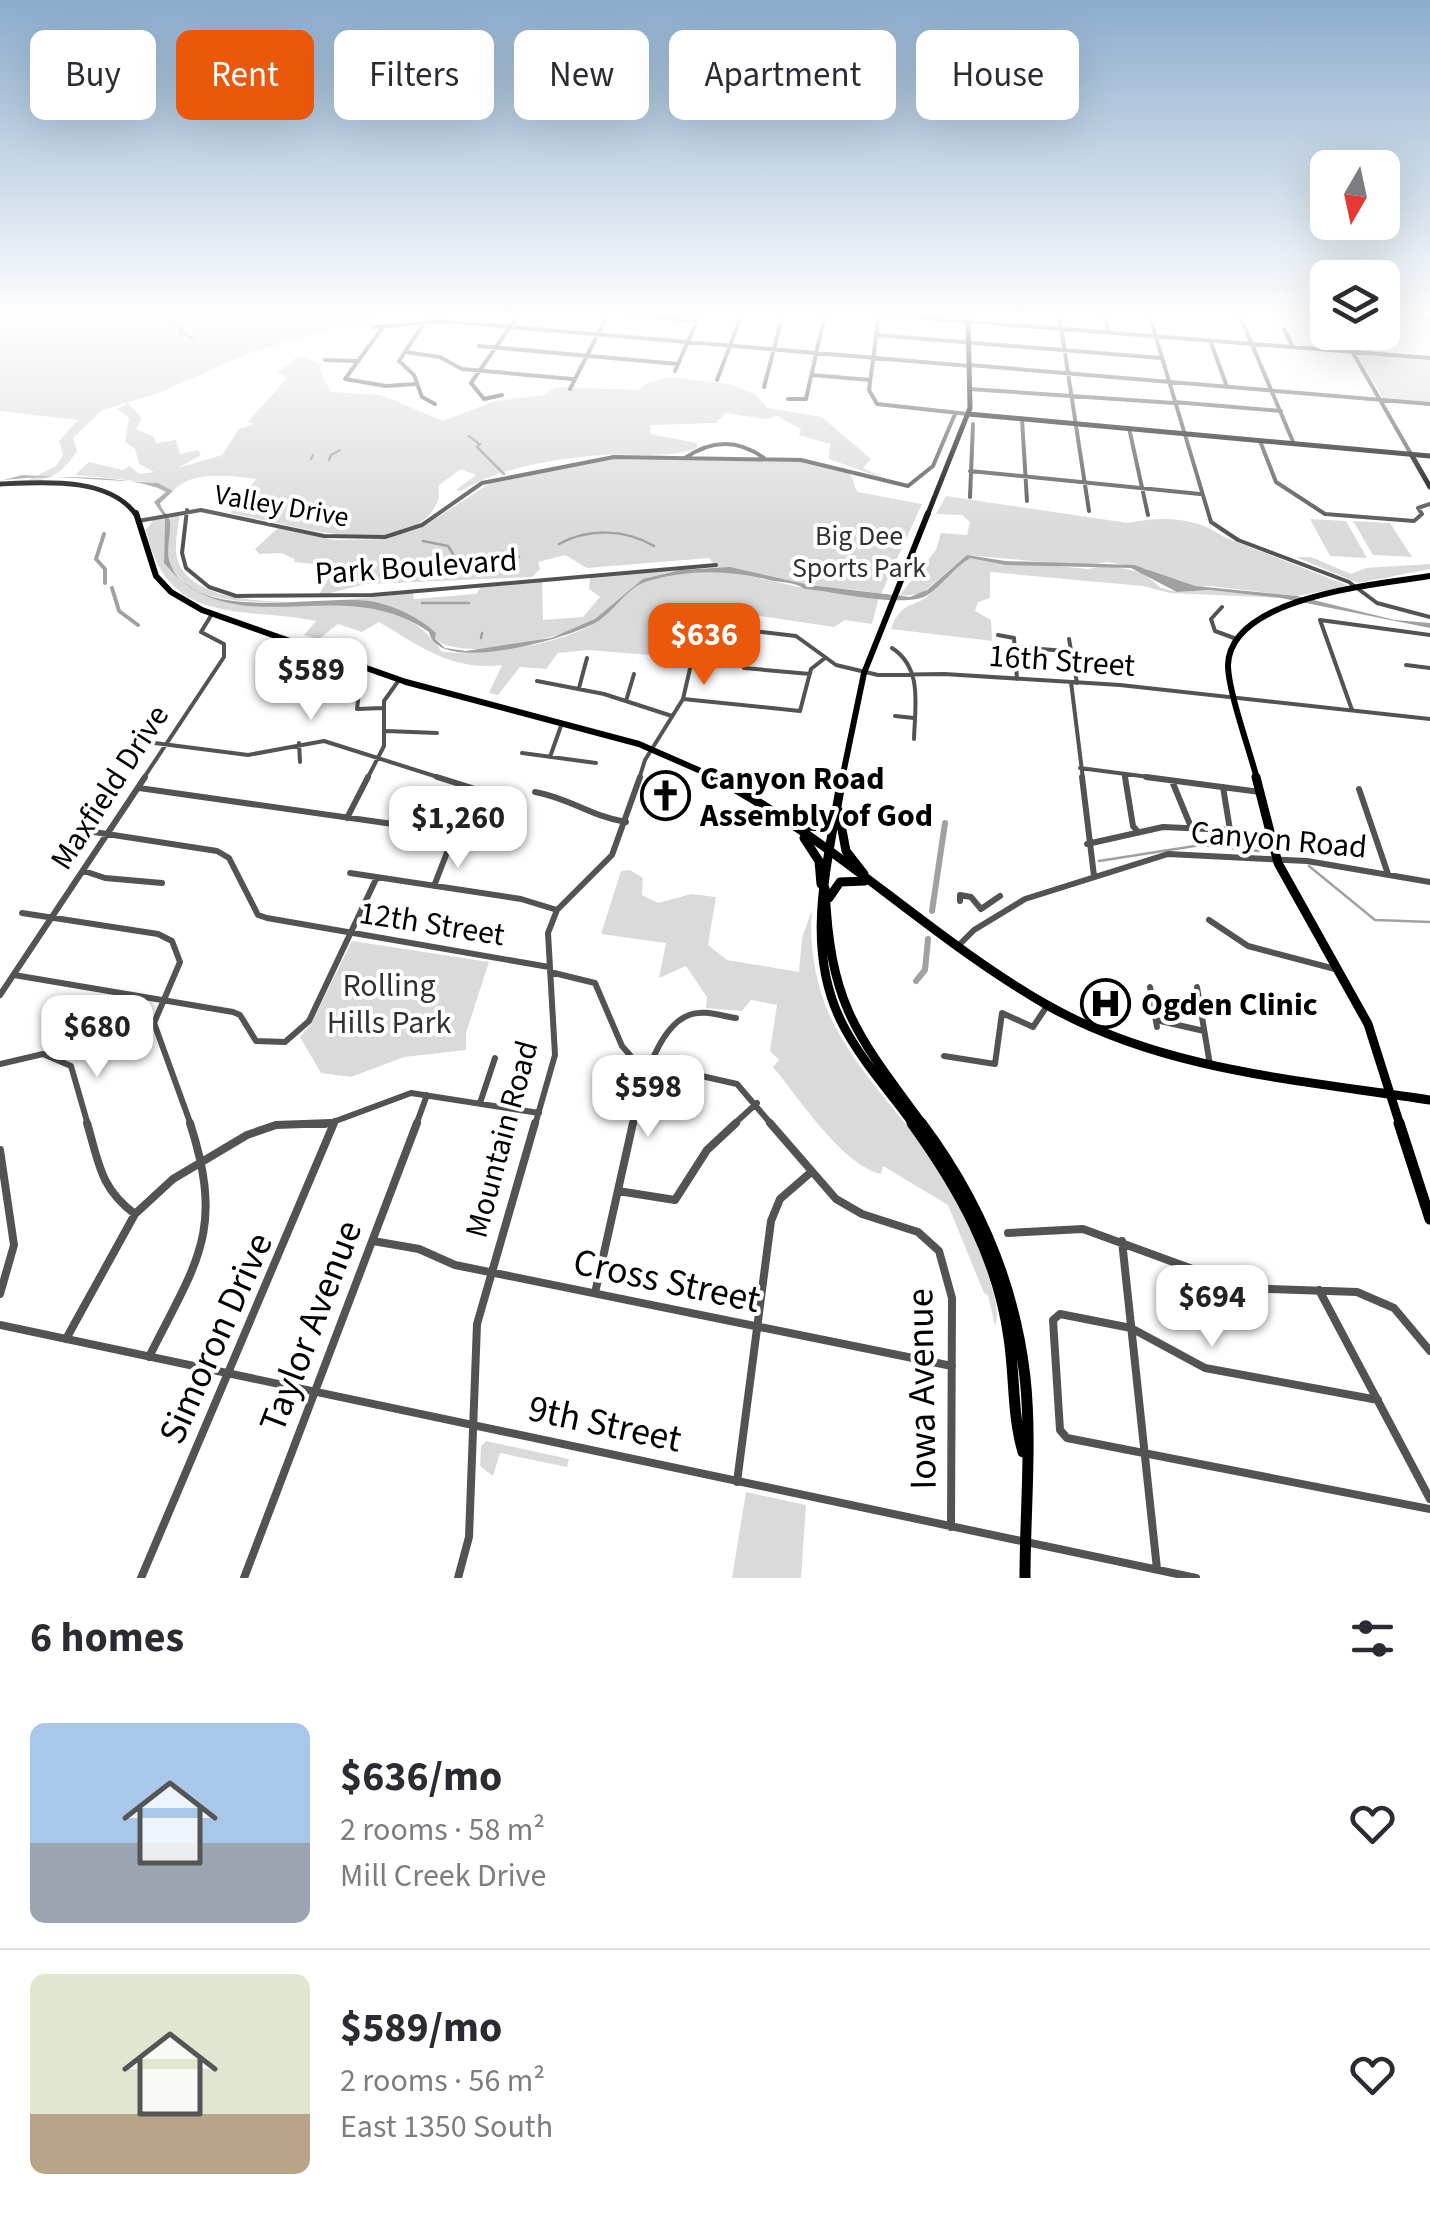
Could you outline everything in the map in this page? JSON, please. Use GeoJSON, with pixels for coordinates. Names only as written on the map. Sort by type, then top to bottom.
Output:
{"type":"FeatureCollection","features":[{"type":"Feature","properties":{"kind":"main road"},"geometry":{"type":"LineString","coordinates":[[970,389],[968,414],[864,673],[848,738],[819,952],[838,1016],[860,1053],[951,1178],[990,1260],[1009,1336],[1016,1424],[1023,1452],[1025,1578]]}},
{"type":"Feature","properties":{"kind":"main road"},"geometry":{"type":"LineString","coordinates":[[968,414],[1430,456]]}},
{"type":"Feature","properties":{"kind":"main road"},"geometry":{"type":"LineString","coordinates":[[1411,454],[1430,487]]}},
{"type":"Feature","properties":{"kind":"main road"},"geometry":{"type":"LineString","coordinates":[[0,484],[100,490],[125,501],[138,521],[154,576],[177,597],[212,614],[472,701],[562,720],[652,747],[732,785],[1047,1006],[1104,1034],[1210,1064],[1430,1100]]}},
{"type":"Feature","properties":{"kind":"main road"},"geometry":{"type":"LineString","coordinates":[[1430,576],[1293,604],[1254,618],[1234,638],[1228,664],[1277,858],[1373,1035],[1430,1219]]}},
{"type":"Feature","properties":{"kind":"main road"},"geometry":{"type":"LineString","coordinates":[[790,824],[821,827],[839,810]]}},
{"type":"Feature","properties":{"kind":"main road"},"geometry":{"type":"LineString","coordinates":[[839,810],[845,848],[870,881]]}},
{"type":"Feature","properties":{"kind":"main road"},"geometry":{"type":"LineString","coordinates":[[790,824],[819,859],[825,894]]}},
{"type":"Feature","properties":{"kind":"main road"},"geometry":{"type":"LineString","coordinates":[[825,894],[842,881],[870,881]]}},
{"type":"Feature","properties":{"kind":"street"},"geometry":{"type":"LineString","coordinates":[[419,388],[435,404]]}},
{"type":"Feature","properties":{"kind":"street"},"geometry":{"type":"LineString","coordinates":[[472,388],[484,399],[502,395]]}},
{"type":"Feature","properties":{"kind":"street"},"geometry":{"type":"LineString","coordinates":[[788,399],[804,400],[808,388]]}},
{"type":"Feature","properties":{"kind":"street"},"geometry":{"type":"LineString","coordinates":[[870,388],[870,394],[880,406],[968,414]]}},
{"type":"Feature","properties":{"kind":"street"},"geometry":{"type":"LineString","coordinates":[[1070,388],[1088,511]]}},
{"type":"Feature","properties":{"kind":"street"},"geometry":{"type":"LineString","coordinates":[[1170,388],[1206,515],[1227,534],[1338,578],[1384,606],[1430,617]]}},
{"type":"Feature","properties":{"kind":"street"},"geometry":{"type":"LineString","coordinates":[[1237,388],[1430,404]]}},
{"type":"Feature","properties":{"kind":"street"},"geometry":{"type":"LineString","coordinates":[[1373,388],[1411,454]]}},
{"type":"Feature","properties":{"kind":"street"},"geometry":{"type":"LineString","coordinates":[[970,389],[1280,412]]}},
{"type":"Feature","properties":{"kind":"street"},"geometry":{"type":"LineString","coordinates":[[1272,390],[1294,444]]}},
{"type":"Feature","properties":{"kind":"street","name":"Valley Drive"},"geometry":{"type":"LineString","coordinates":[[138,521],[187,510],[324,536],[368,540],[422,525],[470,490],[497,478],[599,458],[764,458],[826,464],[908,486],[919,480],[944,446],[954,414]]}},
{"type":"Feature","properties":{"kind":"street"},"geometry":{"type":"LineString","coordinates":[[1022,419],[1027,501]]}},
{"type":"Feature","properties":{"kind":"street"},"geometry":{"type":"LineString","coordinates":[[970,497],[973,424]]}},
{"type":"Feature","properties":{"kind":"street"},"geometry":{"type":"LineString","coordinates":[[1130,431],[1148,515]]}},
{"type":"Feature","properties":{"kind":"street"},"geometry":{"type":"LineString","coordinates":[[1260,441],[1276,482],[1326,514],[1414,521],[1422,514],[1418,508],[1430,504]]}},
{"type":"Feature","properties":{"kind":"street"},"geometry":{"type":"LineString","coordinates":[[685,458],[720,443],[748,447],[764,458]]}},
{"type":"Feature","properties":{"kind":"street"},"geometry":{"type":"LineString","coordinates":[[970,471],[1200,494]]}},
{"type":"Feature","properties":{"kind":"street","name":"Park Boulevard"},"geometry":{"type":"LineString","coordinates":[[187,510],[182,554],[186,568],[209,587],[236,596],[372,595],[716,564]]}},
{"type":"Feature","properties":{"kind":"street"},"geometry":{"type":"LineString","coordinates":[[1222,607],[1211,620],[1213,626],[1234,638]]}},
{"type":"Feature","properties":{"kind":"street"},"geometry":{"type":"LineString","coordinates":[[350,873],[521,899],[558,910],[612,854],[652,747],[683,699],[704,608]]}},
{"type":"Feature","properties":{"kind":"street","name":"Maxfield Drive"},"geometry":{"type":"LineString","coordinates":[[0,995],[226,654],[224,644],[201,632],[212,614]]}},
{"type":"Feature","properties":{"kind":"street"},"geometry":{"type":"LineString","coordinates":[[1352,710],[1320,620],[1430,635]]}},
{"type":"Feature","properties":{"kind":"street","name":"16th Street"},"geometry":{"type":"LineString","coordinates":[[700,625],[796,636],[825,658],[864,673],[1074,682],[1430,719]]}},
{"type":"Feature","properties":{"kind":"street"},"geometry":{"type":"LineString","coordinates":[[751,630],[744,668],[810,674]]}},
{"type":"Feature","properties":{"kind":"street"},"geometry":{"type":"LineString","coordinates":[[998,635],[1013,637],[1018,679]]}},
{"type":"Feature","properties":{"kind":"street"},"geometry":{"type":"LineString","coordinates":[[1069,638],[1087,844],[1094,876]]}},
{"type":"Feature","properties":{"kind":"street"},"geometry":{"type":"LineString","coordinates":[[1016,647],[1066,652]]}},
{"type":"Feature","properties":{"kind":"street"},"geometry":{"type":"LineString","coordinates":[[892,648],[907,658],[912,674],[914,740]]}},
{"type":"Feature","properties":{"kind":"street"},"geometry":{"type":"LineString","coordinates":[[579,688],[587,658]]}},
{"type":"Feature","properties":{"kind":"street"},"geometry":{"type":"LineString","coordinates":[[683,699],[800,711],[810,674],[825,658]]}},
{"type":"Feature","properties":{"kind":"street"},"geometry":{"type":"LineString","coordinates":[[335,673],[294,659],[268,691],[311,703],[348,660]]}},
{"type":"Feature","properties":{"kind":"street"},"geometry":{"type":"LineString","coordinates":[[1406,666],[1430,668]]}},
{"type":"Feature","properties":{"kind":"street"},"geometry":{"type":"LineString","coordinates":[[626,700],[634,674]]}},
{"type":"Feature","properties":{"kind":"street"},"geometry":{"type":"LineString","coordinates":[[348,818],[386,732],[386,696],[401,677]]}},
{"type":"Feature","properties":{"kind":"street"},"geometry":{"type":"LineString","coordinates":[[536,680],[626,700],[672,716]]}},
{"type":"Feature","properties":{"kind":"street"},"geometry":{"type":"LineString","coordinates":[[329,682],[359,692],[357,709],[383,708]]}},
{"type":"Feature","properties":{"kind":"street"},"geometry":{"type":"LineString","coordinates":[[894,716],[914,718]]}},
{"type":"Feature","properties":{"kind":"street"},"geometry":{"type":"LineString","coordinates":[[550,757],[562,720]]}},
{"type":"Feature","properties":{"kind":"street"},"geometry":{"type":"LineString","coordinates":[[386,732],[437,734]]}},
{"type":"Feature","properties":{"kind":"street"},"geometry":{"type":"LineString","coordinates":[[139,741],[248,755],[299,742],[324,742],[472,788],[434,886]]}},
{"type":"Feature","properties":{"kind":"street"},"geometry":{"type":"LineString","coordinates":[[299,742],[300,762]]}},
{"type":"Feature","properties":{"kind":"street"},"geometry":{"type":"LineString","coordinates":[[522,753],[596,763]]}},
{"type":"Feature","properties":{"kind":"street"},"geometry":{"type":"LineString","coordinates":[[1080,768],[1260,792]]}},
{"type":"Feature","properties":{"kind":"street"},"geometry":{"type":"LineString","coordinates":[[1125,775],[1133,826],[1138,832]]}},
{"type":"Feature","properties":{"kind":"street"},"geometry":{"type":"LineString","coordinates":[[1172,781],[1191,826]]}},
{"type":"Feature","properties":{"kind":"street"},"geometry":{"type":"LineString","coordinates":[[1087,844],[1104,844],[1138,832],[1191,826],[1232,828],[1223,787]]}},
{"type":"Feature","properties":{"kind":"street"},"geometry":{"type":"LineString","coordinates":[[139,788],[456,833]]}},
{"type":"Feature","properties":{"kind":"street"},"geometry":{"type":"LineString","coordinates":[[1359,789],[1389,875]]}},
{"type":"Feature","properties":{"kind":"street"},"geometry":{"type":"LineString","coordinates":[[535,792],[562,797],[580,815],[626,822]]}},
{"type":"Feature","properties":{"kind":"street"},"geometry":{"type":"LineString","coordinates":[[81,830],[108,834]]}},
{"type":"Feature","properties":{"kind":"street","name":"12th Street"},"geometry":{"type":"LineString","coordinates":[[108,834],[224,854],[258,915],[350,936],[550,969],[596,984],[624,1049],[646,1066]]}},
{"type":"Feature","properties":{"kind":"street","name":"Canyon Road"},"geometry":{"type":"LineString","coordinates":[[959,945],[1010,906],[1168,854],[1277,858],[1430,882]]}},
{"type":"Feature","properties":{"kind":"street"},"geometry":{"type":"LineString","coordinates":[[84,870],[106,878],[162,883]]}},
{"type":"Feature","properties":{"kind":"street"},"geometry":{"type":"LineString","coordinates":[[14,975],[233,1012],[256,1041],[284,1042],[309,1020],[378,877]]}},
{"type":"Feature","properties":{"kind":"street"},"geometry":{"type":"LineString","coordinates":[[960,901],[960,895],[971,896],[981,909],[1000,896]]}},
{"type":"Feature","properties":{"kind":"street","name":"Mountain Road"},"geometry":{"type":"LineString","coordinates":[[458,1578],[469,1538],[475,1333],[556,1048],[548,933],[558,910]]}},
{"type":"Feature","properties":{"kind":"street"},"geometry":{"type":"LineString","coordinates":[[22,913],[158,934],[173,941],[180,967],[154,1023],[202,1163],[210,1203],[205,1238],[149,1357]]}},
{"type":"Feature","properties":{"kind":"street"},"geometry":{"type":"LineString","coordinates":[[1209,920],[1226,938],[1301,966],[1338,968]]}},
{"type":"Feature","properties":{"kind":"street"},"geometry":{"type":"LineString","coordinates":[[1150,987],[1156,1024],[1204,1032]]}},
{"type":"Feature","properties":{"kind":"street"},"geometry":{"type":"LineString","coordinates":[[1196,987],[1210,1064]]}},
{"type":"Feature","properties":{"kind":"street"},"geometry":{"type":"LineString","coordinates":[[944,1056],[995,1064],[1002,1012],[1034,1027],[1047,1006]]}},
{"type":"Feature","properties":{"kind":"street"},"geometry":{"type":"LineString","coordinates":[[595,1293],[646,1066],[684,1016],[700,1012],[736,1018]]}},
{"type":"Feature","properties":{"kind":"street"},"geometry":{"type":"LineString","coordinates":[[0,1064],[43,1054],[71,1066],[105,1184],[112,1197],[136,1214]]}},
{"type":"Feature","properties":{"kind":"street"},"geometry":{"type":"LineString","coordinates":[[480,1103],[495,1058]]}},
{"type":"Feature","properties":{"kind":"street"},"geometry":{"type":"LineString","coordinates":[[646,1066],[731,1082],[757,1103],[811,1172],[784,1195],[773,1212],[737,1482]]}},
{"type":"Feature","properties":{"kind":"street"},"geometry":{"type":"LineString","coordinates":[[65,1339],[136,1214],[173,1179],[260,1129],[335,1120],[401,1095],[427,1094],[539,1113]]}},
{"type":"Feature","properties":{"kind":"street","name":"Taylor Avenue"},"geometry":{"type":"LineString","coordinates":[[244,1578],[427,1094]]}},
{"type":"Feature","properties":{"kind":"street"},"geometry":{"type":"LineString","coordinates":[[618,1191],[675,1200],[707,1150],[757,1103]]}},
{"type":"Feature","properties":{"kind":"street","name":"Simoron Drive"},"geometry":{"type":"LineString","coordinates":[[141,1578],[327,1149],[335,1120]]}},
{"type":"Feature","properties":{"kind":"street"},"geometry":{"type":"LineString","coordinates":[[0,1150],[14,1245],[0,1294]]}},
{"type":"Feature","properties":{"kind":"street","name":"Iowa Avenue"},"geometry":{"type":"LineString","coordinates":[[811,1172],[844,1205],[918,1232],[938,1251],[951,1289],[951,1528]]}},
{"type":"Feature","properties":{"kind":"street"},"geometry":{"type":"LineString","coordinates":[[1008,1233],[1062,1227],[1122,1241],[1228,1282],[1376,1298],[1409,1320],[1430,1350]]}},
{"type":"Feature","properties":{"kind":"street","name":"Cross Street"},"geometry":{"type":"LineString","coordinates":[[373,1241],[419,1249],[455,1266],[952,1366]]}},
{"type":"Feature","properties":{"kind":"street"},"geometry":{"type":"LineString","coordinates":[[1122,1241],[1157,1569]]}},
{"type":"Feature","properties":{"kind":"street"},"geometry":{"type":"LineString","coordinates":[[1319,1290],[1430,1499]]}},
{"type":"Feature","properties":{"kind":"street"},"geometry":{"type":"LineString","coordinates":[[1378,1400],[1205,1368],[1169,1353],[1131,1328],[1055,1315],[1063,1436],[1430,1509]]}},
{"type":"Feature","properties":{"kind":"street","name":"9th Street"},"geometry":{"type":"LineString","coordinates":[[0,1326],[1196,1578]]}},
{"type":"Feature","properties":{"kind":"green space"},"geometry":{"type":"Polygon","coordinates":[[[0,388],[170,388],[102,410],[73,438],[77,451],[67,464],[42,480],[26,481],[56,466],[63,455],[59,441],[78,420],[0,411],[0,388]]]}},
{"type":"Feature","properties":{"kind":"green space"},"geometry":{"type":"Polygon","coordinates":[[[278,388],[329,388],[331,392],[381,395],[443,421],[495,401],[544,395],[555,388],[738,388],[756,395],[767,408],[822,417],[871,459],[863,468],[893,482],[829,459],[830,444],[799,435],[801,429],[777,416],[765,419],[725,413],[716,423],[650,425],[650,434],[697,443],[697,448],[686,451],[550,461],[493,476],[461,491],[456,490],[476,475],[461,469],[439,485],[438,501],[423,521],[401,532],[373,536],[311,530],[230,513],[256,479],[201,477],[173,491],[158,483],[75,475],[89,462],[123,470],[130,466],[139,474],[154,472],[139,464],[135,449],[125,442],[129,418],[117,409],[128,403],[142,418],[136,429],[154,437],[156,443],[176,440],[180,454],[198,450],[201,455],[178,468],[222,455],[239,429],[254,424],[248,422],[278,388]]]}},
{"type":"Feature","properties":{"kind":"green space"},"geometry":{"type":"Polygon","coordinates":[[[1377,388],[1430,388],[1430,402],[1383,398],[1377,388]]]}},
{"type":"Feature","properties":{"kind":"green space","name":"Big Dee Sports Park"},"geometry":{"type":"Polygon","coordinates":[[[600,459],[794,460],[847,472],[858,492],[922,504],[881,594],[746,571],[712,567],[678,570],[651,578],[580,627],[538,640],[489,648],[448,646],[435,639],[436,633],[406,614],[370,605],[289,602],[413,592],[414,599],[476,594],[483,584],[542,579],[543,620],[583,617],[600,597],[589,589],[590,576],[714,564],[709,558],[587,568],[565,555],[538,562],[540,569],[532,577],[366,584],[318,596],[332,572],[324,565],[294,562],[295,559],[281,553],[259,554],[255,549],[278,528],[334,540],[384,539],[421,528],[495,480],[600,459]]]}},
{"type":"Feature","properties":{"kind":"green space"},"geometry":{"type":"Polygon","coordinates":[[[946,496],[1128,523],[1154,519],[1191,522],[1349,586],[1297,596],[1210,586],[1176,588],[1163,584],[1148,569],[1107,562],[1085,566],[967,555],[921,594],[899,596],[936,550],[941,533],[967,535],[970,522],[962,515],[936,514],[946,496]]]}},
{"type":"Feature","properties":{"kind":"green space"},"geometry":{"type":"Polygon","coordinates":[[[180,513],[176,547],[180,566],[196,583],[222,594],[289,602],[251,602],[216,597],[189,585],[170,563],[170,516],[180,513]]]}},
{"type":"Feature","properties":{"kind":"green space"},"geometry":{"type":"Polygon","coordinates":[[[165,518],[164,563],[195,589],[230,602],[345,604],[381,609],[414,623],[442,652],[501,650],[565,637],[598,621],[645,581],[687,572],[728,573],[879,597],[872,624],[845,620],[834,627],[679,604],[662,656],[588,650],[558,653],[546,669],[520,667],[498,695],[489,693],[502,665],[452,661],[379,622],[362,632],[338,624],[319,639],[304,635],[316,621],[212,607],[190,598],[171,583],[156,561],[146,530],[153,520],[165,518]]]}},
{"type":"Feature","properties":{"kind":"green space"},"geometry":{"type":"Polygon","coordinates":[[[1310,519],[1346,521],[1367,558],[1330,556],[1310,519]]]}},
{"type":"Feature","properties":{"kind":"green space"},"geometry":{"type":"Polygon","coordinates":[[[1353,521],[1390,523],[1412,557],[1373,555],[1353,521]]]}},
{"type":"Feature","properties":{"kind":"green space"},"geometry":{"type":"Polygon","coordinates":[[[1296,557],[1311,557],[1351,574],[1366,568],[1430,564],[1430,569],[1358,583],[1296,557]]]}},
{"type":"Feature","properties":{"kind":"green space"},"geometry":{"type":"Polygon","coordinates":[[[969,558],[1088,569],[1109,565],[1143,573],[1161,588],[1177,592],[1209,590],[1281,598],[1170,593],[1143,586],[990,572],[990,598],[978,602],[975,611],[991,620],[992,641],[891,629],[904,608],[926,597],[969,558]]]}},
{"type":"Feature","properties":{"kind":"green space"},"geometry":{"type":"Polygon","coordinates":[[[630,870],[643,878],[642,895],[658,903],[691,894],[716,897],[708,945],[727,960],[799,972],[802,938],[812,910],[814,963],[829,1014],[853,1056],[926,1150],[955,1196],[986,1267],[996,1304],[995,1326],[988,1295],[948,1205],[883,1166],[881,1174],[851,1158],[822,1129],[773,1067],[779,1060],[770,1051],[777,1005],[751,1000],[742,1011],[706,1008],[707,997],[686,966],[659,978],[666,943],[601,934],[621,871],[630,870]]]}},
{"type":"Feature","properties":{"kind":"green space","name":"Rolling Hills Park"},"geometry":{"type":"Polygon","coordinates":[[[352,941],[489,962],[466,1033],[466,1050],[404,1057],[351,1077],[321,1073],[300,1037],[311,1024],[352,941]]]}},
{"type":"Feature","properties":{"kind":"green space"},"geometry":{"type":"Polygon","coordinates":[[[486,1441],[569,1459],[567,1467],[500,1453],[493,1476],[480,1466],[481,1446],[486,1441]]]}},
{"type":"Feature","properties":{"kind":"green space"},"geometry":{"type":"Polygon","coordinates":[[[746,1492],[806,1505],[801,1578],[732,1578],[746,1492]]]}},
{"type":"Feature","properties":{"kind":"shaded area"},"geometry":{"type":"Polygon","coordinates":[[[22,475],[58,477],[0,481],[22,475]]]}},
{"type":"Feature","properties":{"kind":"shaded area"},"geometry":{"type":"Polygon","coordinates":[[[127,481],[158,483],[173,491],[160,503],[170,522],[169,560],[179,576],[164,563],[165,518],[154,502],[166,492],[127,481]]]}},
{"type":"Feature","properties":{"kind":"shaded area"},"geometry":{"type":"Polygon","coordinates":[[[967,555],[1005,561],[1134,565],[1195,586],[1297,596],[1395,620],[1430,623],[1430,628],[1281,598],[1209,590],[1177,592],[1131,568],[1006,565],[970,558],[929,594],[905,600],[805,589],[739,574],[679,574],[640,584],[595,623],[558,637],[478,653],[446,648],[466,651],[551,638],[595,619],[643,579],[680,570],[730,567],[810,585],[910,597],[927,590],[967,555]]]}},
{"type":"Feature","properties":{"kind":"shaded area"},"geometry":{"type":"Polygon","coordinates":[[[208,595],[261,603],[375,602],[423,623],[436,633],[435,639],[444,648],[438,645],[429,632],[395,615],[360,607],[256,606],[223,602],[208,595]]]}},
{"type":"Feature","properties":{"kind":"waterway"},"geometry":{"type":"LineString","coordinates":[[469,436],[478,443]]}},
{"type":"Feature","properties":{"kind":"waterway"},"geometry":{"type":"LineString","coordinates":[[480,444],[477,447],[504,474]]}},
{"type":"Feature","properties":{"kind":"waterway"},"geometry":{"type":"LineString","coordinates":[[333,454],[340,450]]}},
{"type":"Feature","properties":{"kind":"waterway"},"geometry":{"type":"LineString","coordinates":[[311,459],[313,455]]}},
{"type":"Feature","properties":{"kind":"waterway"},"geometry":{"type":"LineString","coordinates":[[329,460],[331,455]]}},
{"type":"Feature","properties":{"kind":"waterway"},"geometry":{"type":"LineString","coordinates":[[559,544],[582,535],[607,533],[631,536],[654,546]]}},
{"type":"Feature","properties":{"kind":"waterway"},"geometry":{"type":"LineString","coordinates":[[104,534],[96,559],[105,569],[105,583]]}},
{"type":"Feature","properties":{"kind":"waterway"},"geometry":{"type":"LineString","coordinates":[[423,541],[448,546],[453,554]]}},
{"type":"Feature","properties":{"kind":"waterway"},"geometry":{"type":"LineString","coordinates":[[418,577],[451,557]]}},
{"type":"Feature","properties":{"kind":"waterway"},"geometry":{"type":"LineString","coordinates":[[513,559],[519,557]]}},
{"type":"Feature","properties":{"kind":"waterway"},"geometry":{"type":"LineString","coordinates":[[112,588],[119,611],[138,625]]}},
{"type":"Feature","properties":{"kind":"waterway"},"geometry":{"type":"LineString","coordinates":[[422,603],[469,603]]}},
{"type":"Feature","properties":{"kind":"waterway"},"geometry":{"type":"LineString","coordinates":[[481,638],[482,633]]}},
{"type":"Feature","properties":{"kind":"waterway"},"geometry":{"type":"LineString","coordinates":[[932,911],[945,823]]}},
{"type":"Feature","properties":{"kind":"waterway"},"geometry":{"type":"LineString","coordinates":[[1099,861],[1201,845],[1259,851]]}},
{"type":"Feature","properties":{"kind":"waterway"},"geometry":{"type":"LineString","coordinates":[[1309,866],[1375,920],[1430,922]]}},
{"type":"Feature","properties":{"kind":"waterway"},"geometry":{"type":"LineString","coordinates":[[916,981],[925,970],[928,939]]}},
{"type":"Feature","properties":{"kind":"place","name":"Canyon Road Assembly of God"},"geometry":{"type":"Point","coordinates":[665,796]}},
{"type":"Feature","properties":{"kind":"place","name":"Ogden Clinic"},"geometry":{"type":"Point","coordinates":[1106,1004]}}]}
